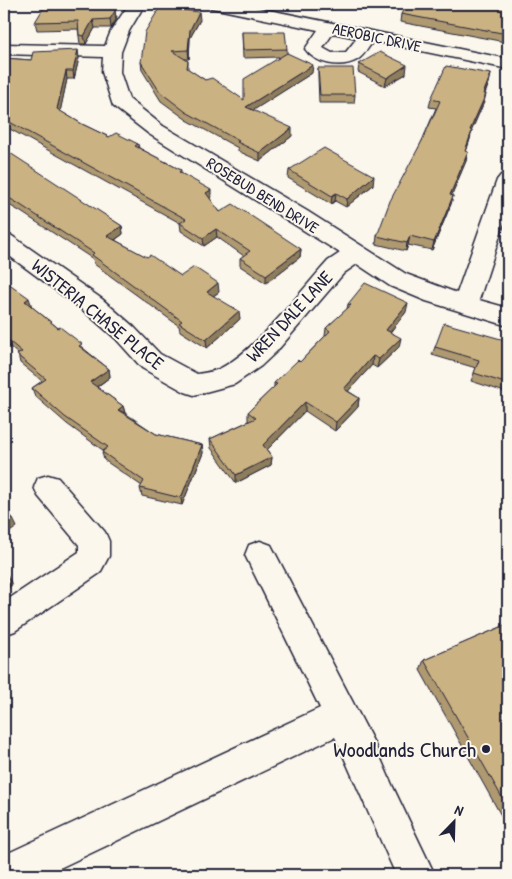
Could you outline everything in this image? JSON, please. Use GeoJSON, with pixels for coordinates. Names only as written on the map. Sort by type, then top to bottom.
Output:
{"type":"FeatureCollection","features":[{"type":"Feature","properties":{"kind":"street","name":"ROSEBUD BEND DRIVE"},"geometry":{"type":"LineString","coordinates":[[137,4],[120,31],[112,52],[112,72],[120,102],[156,130],[299,216],[355,254],[398,280],[464,305],[508,317]]}},
{"type":"Feature","properties":{"kind":"street","name":"AEROBIC DRIVE"},"geometry":{"type":"LineString","coordinates":[[217,4],[508,64]]}},
{"type":"Feature","properties":{"kind":"street"},"geometry":{"type":"LineString","coordinates":[[330,27],[317,43],[314,50],[319,56],[332,59],[352,56],[369,35]]}},
{"type":"Feature","properties":{"kind":"street"},"geometry":{"type":"LineString","coordinates":[[4,49],[112,52]]}},
{"type":"Feature","properties":{"kind":"street"},"geometry":{"type":"LineString","coordinates":[[464,305],[508,180]]}},
{"type":"Feature","properties":{"kind":"street","name":"WISTERIA CHASE PLACE"},"geometry":{"type":"LineString","coordinates":[[4,241],[93,305],[125,333],[151,361],[194,385]]}},
{"type":"Feature","properties":{"kind":"street","name":"WREN DALE LANE"},"geometry":{"type":"LineString","coordinates":[[194,385],[226,378],[252,359],[268,344],[336,266],[355,254]]}},
{"type":"Feature","properties":{"kind":"street"},"geometry":{"type":"LineString","coordinates":[[4,620],[89,563],[94,556],[94,541],[48,487]]}},
{"type":"Feature","properties":{"kind":"street"},"geometry":{"type":"LineString","coordinates":[[260,554],[342,716],[416,875]]}},
{"type":"Feature","properties":{"kind":"street"},"geometry":{"type":"LineString","coordinates":[[4,875],[342,716]]}},
{"type":"Feature","properties":{"kind":"building"},"geometry":{"type":"Polygon","coordinates":[[[46,4],[115,8],[115,11],[110,19],[93,20],[84,36],[79,35],[78,21],[35,22],[46,4]]]}},
{"type":"Feature","properties":{"kind":"building"},"geometry":{"type":"Polygon","coordinates":[[[407,4],[508,4],[508,31],[507,34],[401,14],[407,4]]]}},
{"type":"Feature","properties":{"kind":"building"},"geometry":{"type":"Polygon","coordinates":[[[160,7],[199,12],[190,30],[188,50],[172,51],[188,61],[187,68],[205,80],[212,78],[244,100],[244,79],[287,53],[313,65],[246,107],[292,128],[260,153],[237,142],[239,141],[186,112],[160,92],[141,62],[145,32],[160,7]]]}},
{"type":"Feature","properties":{"kind":"building"},"geometry":{"type":"Polygon","coordinates":[[[242,32],[285,32],[287,49],[243,50],[242,32]]]}},
{"type":"Feature","properties":{"kind":"building"},"geometry":{"type":"Polygon","coordinates":[[[78,50],[73,71],[66,71],[57,109],[109,137],[116,133],[138,144],[135,146],[181,170],[179,172],[211,190],[206,193],[220,212],[233,204],[301,249],[266,275],[240,258],[250,251],[216,229],[203,238],[180,223],[186,219],[6,120],[4,58],[31,60],[33,52],[78,50]]]}},
{"type":"Feature","properties":{"kind":"building"},"geometry":{"type":"Polygon","coordinates":[[[380,52],[407,65],[387,78],[359,64],[380,52]]]}},
{"type":"Feature","properties":{"kind":"building"},"geometry":{"type":"Polygon","coordinates":[[[446,66],[491,74],[483,94],[486,94],[470,130],[472,131],[465,151],[468,152],[450,195],[453,196],[434,242],[410,236],[407,243],[377,236],[390,201],[422,141],[440,101],[431,99],[446,66]]]}},
{"type":"Feature","properties":{"kind":"building"},"geometry":{"type":"Polygon","coordinates":[[[318,68],[353,68],[355,95],[320,95],[318,68]]]}},
{"type":"Feature","properties":{"kind":"building"},"geometry":{"type":"Polygon","coordinates":[[[324,148],[374,176],[347,199],[336,193],[332,196],[289,170],[324,148]]]}},
{"type":"Feature","properties":{"kind":"building"},"geometry":{"type":"Polygon","coordinates":[[[7,151],[122,226],[107,236],[147,257],[150,255],[181,276],[194,267],[218,283],[207,292],[239,311],[206,340],[179,323],[182,321],[92,255],[94,253],[4,195],[4,152],[7,154],[7,151]]]}},
{"type":"Feature","properties":{"kind":"building"},"geometry":{"type":"Polygon","coordinates":[[[4,280],[29,298],[25,301],[58,328],[60,327],[82,344],[79,346],[109,369],[90,382],[123,406],[118,410],[156,434],[202,445],[181,498],[140,488],[144,481],[102,452],[108,447],[65,417],[32,388],[46,379],[17,355],[22,352],[4,337],[4,280]]]}},
{"type":"Feature","properties":{"kind":"building"},"geometry":{"type":"Polygon","coordinates":[[[365,283],[408,303],[386,330],[401,338],[379,359],[373,356],[344,389],[359,398],[336,422],[305,402],[263,445],[272,457],[236,475],[210,439],[256,418],[248,412],[277,384],[274,383],[298,360],[300,362],[330,331],[326,328],[351,305],[348,304],[365,283]]]}},
{"type":"Feature","properties":{"kind":"building"},"geometry":{"type":"Polygon","coordinates":[[[444,323],[508,341],[508,384],[474,373],[479,360],[435,347],[444,323]]]}},
{"type":"Feature","properties":{"kind":"building"},"geometry":{"type":"Polygon","coordinates":[[[4,508],[12,517],[4,523],[4,508]]]}},
{"type":"Feature","properties":{"kind":"building","name":"Woodlands Church"},"geometry":{"type":"Polygon","coordinates":[[[508,624],[508,808],[424,660],[508,624]]]}},
{"type":"Feature","properties":{"kind":"place","name":"Woodlands Church"},"geometry":{"type":"Point","coordinates":[486,749]}}]}
